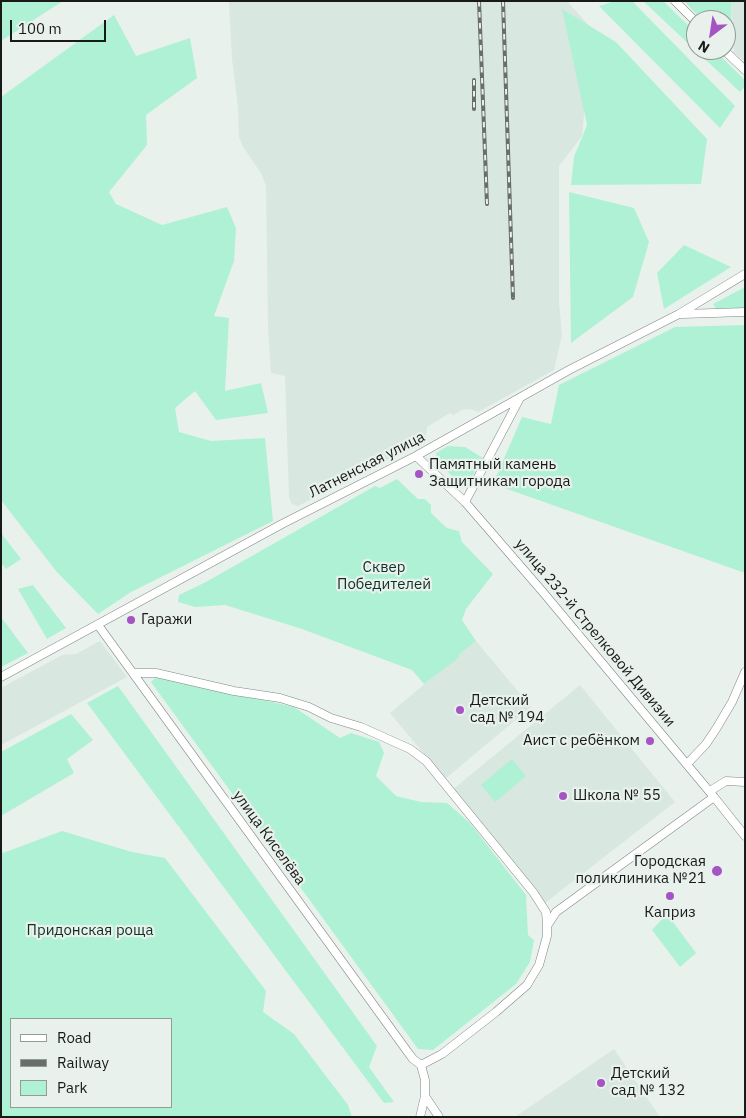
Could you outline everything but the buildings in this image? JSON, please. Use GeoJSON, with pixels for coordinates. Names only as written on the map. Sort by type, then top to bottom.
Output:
{"type":"FeatureCollection","features":[{"type":"Feature","properties":{"kind":"street"},"geometry":{"type":"LineString","coordinates":[[675,1],[686,12]]}},
{"type":"Feature","properties":{"kind":"street"},"geometry":{"type":"LineString","coordinates":[[734,60],[745,70]]}},
{"type":"Feature","properties":{"kind":"street","name":"Латненская улица"},"geometry":{"type":"LineString","coordinates":[[1,677],[282,524],[416,456],[569,370],[679,314],[745,274]]}},
{"type":"Feature","properties":{"kind":"street"},"geometry":{"type":"LineString","coordinates":[[679,314],[745,312]]}},
{"type":"Feature","properties":{"kind":"street"},"geometry":{"type":"LineString","coordinates":[[465,502],[520,398]]}},
{"type":"Feature","properties":{"kind":"street","name":"улица 232-й Стрелковой Дивизии"},"geometry":{"type":"LineString","coordinates":[[416,456],[465,502],[598,656],[745,836]]}},
{"type":"Feature","properties":{"kind":"street","name":"улица Киселёва"},"geometry":{"type":"LineString","coordinates":[[98,625],[395,1035],[413,1059],[421,1065]]}},
{"type":"Feature","properties":{"kind":"street"},"geometry":{"type":"LineString","coordinates":[[687,764],[706,744],[716,729],[732,702],[745,672]]}},
{"type":"Feature","properties":{"kind":"street"},"geometry":{"type":"LineString","coordinates":[[133,673],[156,673],[234,691],[280,698],[309,707],[331,718],[361,727],[410,748],[426,761],[533,892],[546,912],[547,936],[539,965],[527,985],[442,1054],[421,1065],[426,1080],[420,1117]]}},
{"type":"Feature","properties":{"kind":"street"},"geometry":{"type":"LineString","coordinates":[[547,926],[556,912],[712,794],[726,781],[745,782]]}},
{"type":"Feature","properties":{"kind":"street"},"geometry":{"type":"LineString","coordinates":[[424,1096],[439,1117]]}},
{"type":"Feature","properties":{"kind":"shaded area"},"geometry":{"type":"Polygon","coordinates":[[[229,1],[567,1],[592,29],[582,136],[559,166],[559,302],[562,335],[554,370],[478,412],[470,409],[462,410],[453,415],[450,413],[427,427],[425,444],[406,450],[298,506],[292,504],[289,498],[285,376],[271,373],[268,327],[266,186],[261,173],[243,147],[239,137],[229,1]]]}},
{"type":"Feature","properties":{"kind":"shaded area"},"geometry":{"type":"Polygon","coordinates":[[[731,1],[745,1],[745,62],[736,54],[736,10],[732,10],[731,1]]]}},
{"type":"Feature","properties":{"kind":"shaded area"},"geometry":{"type":"Polygon","coordinates":[[[100,641],[127,677],[1,745],[1,688],[62,655],[76,654],[100,641]]]}},
{"type":"Feature","properties":{"kind":"shaded area","name":"Детский сад № 194"},"geometry":{"type":"Polygon","coordinates":[[[476,641],[531,707],[445,779],[390,713],[476,641]]]}},
{"type":"Feature","properties":{"kind":"shaded area","name":"Школа № 55"},"geometry":{"type":"Polygon","coordinates":[[[580,685],[675,802],[545,903],[452,790],[580,685]]]}},
{"type":"Feature","properties":{"kind":"shaded area","name":"Детский сад № 132"},"geometry":{"type":"Polygon","coordinates":[[[614,1049],[660,1117],[515,1117],[614,1049]]]}},
{"type":"Feature","properties":{"kind":"green space"},"geometry":{"type":"Polygon","coordinates":[[[1,1],[63,1],[1,41],[1,1]]]}},
{"type":"Feature","properties":{"kind":"green space"},"geometry":{"type":"Polygon","coordinates":[[[615,1],[632,1],[686,56],[686,60],[690,60],[735,106],[720,128],[599,6],[615,1]]]}},
{"type":"Feature","properties":{"kind":"green space"},"geometry":{"type":"Polygon","coordinates":[[[643,1],[663,1],[686,23],[686,41],[643,1]]]}},
{"type":"Feature","properties":{"kind":"green space"},"geometry":{"type":"Polygon","coordinates":[[[684,1],[731,1],[731,10],[693,10],[684,1]]]}},
{"type":"Feature","properties":{"kind":"green space"},"geometry":{"type":"Polygon","coordinates":[[[562,9],[616,42],[707,139],[701,184],[571,185],[574,157],[587,125],[562,9]]]}},
{"type":"Feature","properties":{"kind":"green space"},"geometry":{"type":"Polygon","coordinates":[[[114,15],[136,56],[190,38],[197,78],[146,115],[147,145],[109,192],[116,204],[162,225],[227,207],[236,228],[234,261],[214,316],[229,318],[225,391],[261,383],[268,413],[216,420],[195,391],[175,408],[179,432],[211,441],[265,438],[273,521],[131,592],[98,614],[56,571],[1,500],[1,97],[114,15]]]}},
{"type":"Feature","properties":{"kind":"green space"},"geometry":{"type":"Polygon","coordinates":[[[706,60],[724,60],[745,80],[745,86],[740,92],[706,60]]]}},
{"type":"Feature","properties":{"kind":"green space"},"geometry":{"type":"Polygon","coordinates":[[[569,192],[634,208],[649,242],[633,297],[571,343],[569,192]]]}},
{"type":"Feature","properties":{"kind":"green space"},"geometry":{"type":"Polygon","coordinates":[[[684,245],[731,267],[664,309],[657,273],[684,245]]]}},
{"type":"Feature","properties":{"kind":"green space"},"geometry":{"type":"Polygon","coordinates":[[[745,287],[745,310],[718,311],[713,304],[745,287]]]}},
{"type":"Feature","properties":{"kind":"green space"},"geometry":{"type":"Polygon","coordinates":[[[745,325],[745,573],[493,484],[522,417],[551,424],[559,385],[675,327],[745,325]]]}},
{"type":"Feature","properties":{"kind":"green space"},"geometry":{"type":"Polygon","coordinates":[[[448,446],[465,447],[483,458],[472,477],[459,484],[437,460],[436,453],[448,446]]]}},
{"type":"Feature","properties":{"kind":"green space","name":"Сквер Победителей"},"geometry":{"type":"Polygon","coordinates":[[[397,479],[418,499],[425,499],[431,505],[431,513],[447,528],[459,531],[462,542],[493,574],[466,609],[462,620],[476,641],[460,654],[457,659],[424,684],[412,670],[302,629],[225,605],[195,607],[178,602],[179,595],[206,582],[375,486],[380,488],[397,479]]]}},
{"type":"Feature","properties":{"kind":"green space"},"geometry":{"type":"Polygon","coordinates":[[[1,533],[21,559],[6,569],[1,563],[1,533]]]}},
{"type":"Feature","properties":{"kind":"green space"},"geometry":{"type":"Polygon","coordinates":[[[33,585],[66,628],[47,639],[18,589],[33,585]]]}},
{"type":"Feature","properties":{"kind":"green space"},"geometry":{"type":"Polygon","coordinates":[[[1,617],[28,653],[1,667],[1,617]]]}},
{"type":"Feature","properties":{"kind":"green space"},"geometry":{"type":"Polygon","coordinates":[[[157,676],[294,707],[340,738],[351,733],[379,742],[384,753],[376,776],[396,796],[421,802],[447,803],[470,823],[526,895],[528,935],[534,940],[530,962],[516,984],[433,1050],[418,1049],[151,682],[157,676]]]}},
{"type":"Feature","properties":{"kind":"green space"},"geometry":{"type":"Polygon","coordinates":[[[118,686],[377,1046],[369,1067],[394,1102],[384,1103],[87,703],[118,686]]]}},
{"type":"Feature","properties":{"kind":"green space"},"geometry":{"type":"Polygon","coordinates":[[[71,714],[93,740],[67,759],[74,773],[1,816],[1,752],[71,714]]]}},
{"type":"Feature","properties":{"kind":"green space"},"geometry":{"type":"Polygon","coordinates":[[[512,759],[526,776],[495,802],[481,785],[512,759]]]}},
{"type":"Feature","properties":{"kind":"green space","name":"Придонская роща"},"geometry":{"type":"Polygon","coordinates":[[[62,831],[132,852],[165,858],[266,991],[263,1012],[294,1034],[348,1105],[352,1117],[1,1117],[1,851],[3,853],[62,831]]]}},
{"type":"Feature","properties":{"kind":"green space"},"geometry":{"type":"Polygon","coordinates":[[[667,914],[696,953],[680,967],[652,930],[667,914]]]}},
{"type":"Feature","properties":{"kind":"railway"},"geometry":{"type":"LineString","coordinates":[[479,1],[487,204]]}},
{"type":"Feature","properties":{"kind":"railway"},"geometry":{"type":"LineString","coordinates":[[503,1],[513,298]]}},
{"type":"Feature","properties":{"kind":"railway"},"geometry":{"type":"LineString","coordinates":[[474,80],[474,109]]}},
{"type":"Feature","properties":{"kind":"place","name":"Памятный камень Защитникам города"},"geometry":{"type":"Point","coordinates":[419,474]}},
{"type":"Feature","properties":{"kind":"place","name":"Гаражи"},"geometry":{"type":"Point","coordinates":[131,620]}},
{"type":"Feature","properties":{"kind":"place","name":"Детский сад № 194"},"geometry":{"type":"Point","coordinates":[460,710]}},
{"type":"Feature","properties":{"kind":"place","name":"Аист с ребёнком"},"geometry":{"type":"Point","coordinates":[650,741]}},
{"type":"Feature","properties":{"kind":"place","name":"Школа № 55"},"geometry":{"type":"Point","coordinates":[563,796]}},
{"type":"Feature","properties":{"kind":"place","name":"Городская поликлиника №21"},"geometry":{"type":"Point","coordinates":[717,871]}},
{"type":"Feature","properties":{"kind":"place","name":"Каприз"},"geometry":{"type":"Point","coordinates":[670,896]}},
{"type":"Feature","properties":{"kind":"place","name":"Детский сад № 132"},"geometry":{"type":"Point","coordinates":[601,1083]}}]}
